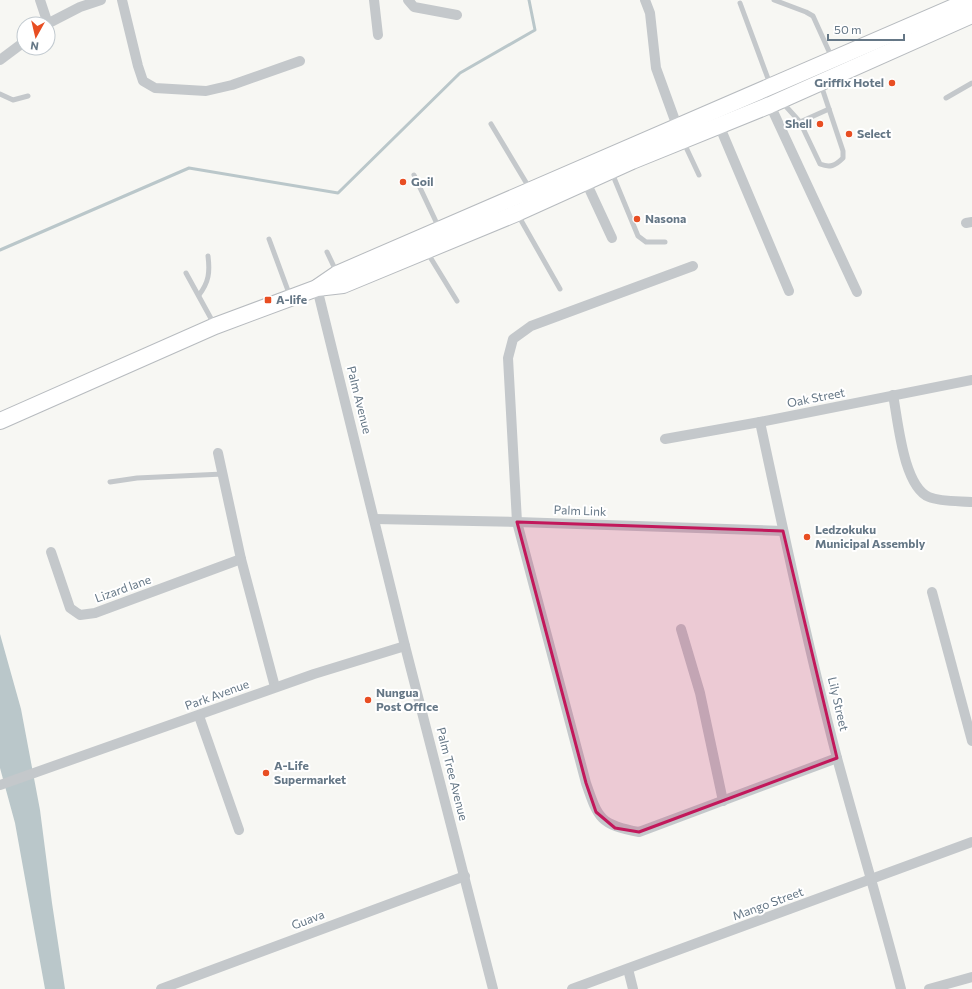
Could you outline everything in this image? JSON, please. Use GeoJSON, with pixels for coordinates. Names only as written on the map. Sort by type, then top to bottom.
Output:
{"type":"FeatureCollection","features":[{"type":"Feature","properties":{"kind":"main road"},"geometry":{"type":"LineString","coordinates":[[0,421],[215,326],[317,288],[343,285],[517,213],[612,170],[771,85],[967,4]]}},
{"type":"Feature","properties":{"kind":"main road"},"geometry":{"type":"LineString","coordinates":[[317,288],[337,274],[530,190],[680,133],[719,125],[775,102],[820,82],[967,4]]}},
{"type":"Feature","properties":{"kind":"street"},"geometry":{"type":"LineString","coordinates":[[40,0],[45,16]]}},
{"type":"Feature","properties":{"kind":"street"},"geometry":{"type":"LineString","coordinates":[[56,20],[80,7],[101,0]]}},
{"type":"Feature","properties":{"kind":"street"},"geometry":{"type":"LineString","coordinates":[[122,0],[143,81],[155,88],[206,91],[232,85],[300,62]]}},
{"type":"Feature","properties":{"kind":"street"},"geometry":{"type":"LineString","coordinates":[[374,0],[378,35]]}},
{"type":"Feature","properties":{"kind":"street"},"geometry":{"type":"LineString","coordinates":[[408,0],[414,7],[457,15]]}},
{"type":"Feature","properties":{"kind":"street"},"geometry":{"type":"LineString","coordinates":[[646,0],[650,13],[656,68],[680,133]]}},
{"type":"Feature","properties":{"kind":"street"},"geometry":{"type":"LineString","coordinates":[[0,60],[16,48]]}},
{"type":"Feature","properties":{"kind":"street"},"geometry":{"type":"LineString","coordinates":[[775,102],[857,292]]}},
{"type":"Feature","properties":{"kind":"street"},"geometry":{"type":"LineString","coordinates":[[719,125],[789,291]]}},
{"type":"Feature","properties":{"kind":"street"},"geometry":{"type":"LineString","coordinates":[[586,182],[612,238]]}},
{"type":"Feature","properties":{"kind":"street"},"geometry":{"type":"LineString","coordinates":[[693,266],[531,326],[513,339],[508,358],[517,522],[577,751],[596,812],[615,828],[639,832],[837,758]]}},
{"type":"Feature","properties":{"kind":"street","name":"Palm Avenue"},"geometry":{"type":"LineString","coordinates":[[317,288],[375,519]]}},
{"type":"Feature","properties":{"kind":"street","name":"Oak Street"},"geometry":{"type":"LineString","coordinates":[[665,439],[760,422],[972,380]]}},
{"type":"Feature","properties":{"kind":"street"},"geometry":{"type":"LineString","coordinates":[[893,395],[902,446],[909,473],[918,488],[928,497],[972,502]]}},
{"type":"Feature","properties":{"kind":"street","name":"Lily Street"},"geometry":{"type":"LineString","coordinates":[[760,422],[783,531],[837,758],[872,879],[901,989]]}},
{"type":"Feature","properties":{"kind":"street"},"geometry":{"type":"LineString","coordinates":[[218,453],[241,558],[275,687]]}},
{"type":"Feature","properties":{"kind":"street","name":"Palm Link"},"geometry":{"type":"LineString","coordinates":[[375,519],[783,531]]}},
{"type":"Feature","properties":{"kind":"street","name":"Palm Tree Avenue"},"geometry":{"type":"LineString","coordinates":[[375,519],[405,646],[493,989]]}},
{"type":"Feature","properties":{"kind":"street","name":"Lizard lane"},"geometry":{"type":"LineString","coordinates":[[51,552],[70,608],[80,615],[95,613],[241,558]]}},
{"type":"Feature","properties":{"kind":"street"},"geometry":{"type":"LineString","coordinates":[[932,592],[972,741]]}},
{"type":"Feature","properties":{"kind":"street"},"geometry":{"type":"LineString","coordinates":[[682,629],[703,704],[723,801]]}},
{"type":"Feature","properties":{"kind":"street","name":"Park Avenue"},"geometry":{"type":"LineString","coordinates":[[0,785],[199,716],[275,687],[405,646]]}},
{"type":"Feature","properties":{"kind":"street"},"geometry":{"type":"LineString","coordinates":[[199,716],[240,830]]}},
{"type":"Feature","properties":{"kind":"street","name":"Mango Street"},"geometry":{"type":"LineString","coordinates":[[572,989],[972,842]]}},
{"type":"Feature","properties":{"kind":"street","name":"Guava"},"geometry":{"type":"LineString","coordinates":[[161,989],[465,876]]}},
{"type":"Feature","properties":{"kind":"street"},"geometry":{"type":"LineString","coordinates":[[628,969],[633,989]]}},
{"type":"Feature","properties":{"kind":"street"},"geometry":{"type":"LineString","coordinates":[[929,989],[972,977]]}},
{"type":"Feature","properties":{"kind":"lane"},"geometry":{"type":"LineString","coordinates":[[774,0],[813,16],[832,59]]}},
{"type":"Feature","properties":{"kind":"lane"},"geometry":{"type":"LineString","coordinates":[[740,3],[771,85]]}},
{"type":"Feature","properties":{"kind":"lane"},"geometry":{"type":"LineString","coordinates":[[775,102],[800,122],[820,164],[827,167],[836,164],[843,158],[843,151],[820,82]]}},
{"type":"Feature","properties":{"kind":"lane"},"geometry":{"type":"LineString","coordinates":[[946,98],[972,83]]}},
{"type":"Feature","properties":{"kind":"lane"},"geometry":{"type":"LineString","coordinates":[[0,94],[13,100],[28,96]]}},
{"type":"Feature","properties":{"kind":"lane"},"geometry":{"type":"LineString","coordinates":[[800,122],[829,109]]}},
{"type":"Feature","properties":{"kind":"lane"},"geometry":{"type":"LineString","coordinates":[[492,124],[530,190]]}},
{"type":"Feature","properties":{"kind":"lane"},"geometry":{"type":"LineString","coordinates":[[680,133],[699,175]]}},
{"type":"Feature","properties":{"kind":"lane"},"geometry":{"type":"LineString","coordinates":[[612,170],[638,236],[646,242],[665,242]]}},
{"type":"Feature","properties":{"kind":"lane"},"geometry":{"type":"LineString","coordinates":[[414,175],[441,230]]}},
{"type":"Feature","properties":{"kind":"lane"},"geometry":{"type":"LineString","coordinates":[[517,213],[560,289]]}},
{"type":"Feature","properties":{"kind":"lane"},"geometry":{"type":"LineString","coordinates":[[269,239],[290,297]]}},
{"type":"Feature","properties":{"kind":"lane"},"geometry":{"type":"LineString","coordinates":[[426,250],[457,301]]}},
{"type":"Feature","properties":{"kind":"lane"},"geometry":{"type":"LineString","coordinates":[[327,252],[337,274]]}},
{"type":"Feature","properties":{"kind":"lane"},"geometry":{"type":"LineString","coordinates":[[199,295],[208,281],[210,273],[208,256]]}},
{"type":"Feature","properties":{"kind":"lane"},"geometry":{"type":"LineString","coordinates":[[186,273],[215,326]]}},
{"type":"Feature","properties":{"kind":"lane"},"geometry":{"type":"LineString","coordinates":[[110,482],[137,478],[223,474]]}},
{"type":"Feature","properties":{"kind":"highlighted area"},"geometry":{"type":"Polygon","coordinates":[[[517,522],[783,531],[837,758],[639,832],[615,828],[596,812],[586,783],[517,522]]]}},
{"type":"Feature","properties":{"kind":"shaded area"},"geometry":{"type":"Polygon","coordinates":[[[0,634],[21,709],[40,810],[65,989],[45,989],[15,823],[0,768],[0,634]]]}},
{"type":"Feature","properties":{"kind":"waterway"},"geometry":{"type":"LineString","coordinates":[[0,250],[189,168],[338,193],[460,73],[535,30],[529,0]]}},
{"type":"Feature","properties":{"kind":"place","name":"Griffix Hotel"},"geometry":{"type":"Point","coordinates":[892,83]}},
{"type":"Feature","properties":{"kind":"place","name":"Shell"},"geometry":{"type":"Point","coordinates":[820,124]}},
{"type":"Feature","properties":{"kind":"place","name":"Select"},"geometry":{"type":"Point","coordinates":[849,134]}},
{"type":"Feature","properties":{"kind":"place","name":"Goil"},"geometry":{"type":"Point","coordinates":[403,182]}},
{"type":"Feature","properties":{"kind":"place","name":"Nasona"},"geometry":{"type":"Point","coordinates":[637,219]}},
{"type":"Feature","properties":{"kind":"place","name":"A-life"},"geometry":{"type":"Point","coordinates":[268,300]}},
{"type":"Feature","properties":{"kind":"place","name":"Ledzokuku Municipal Assembly"},"geometry":{"type":"Point","coordinates":[807,537]}},
{"type":"Feature","properties":{"kind":"place","name":"Nungua Post Office"},"geometry":{"type":"Point","coordinates":[368,700]}},
{"type":"Feature","properties":{"kind":"place","name":"A-Life Supermarket"},"geometry":{"type":"Point","coordinates":[266,773]}}]}
